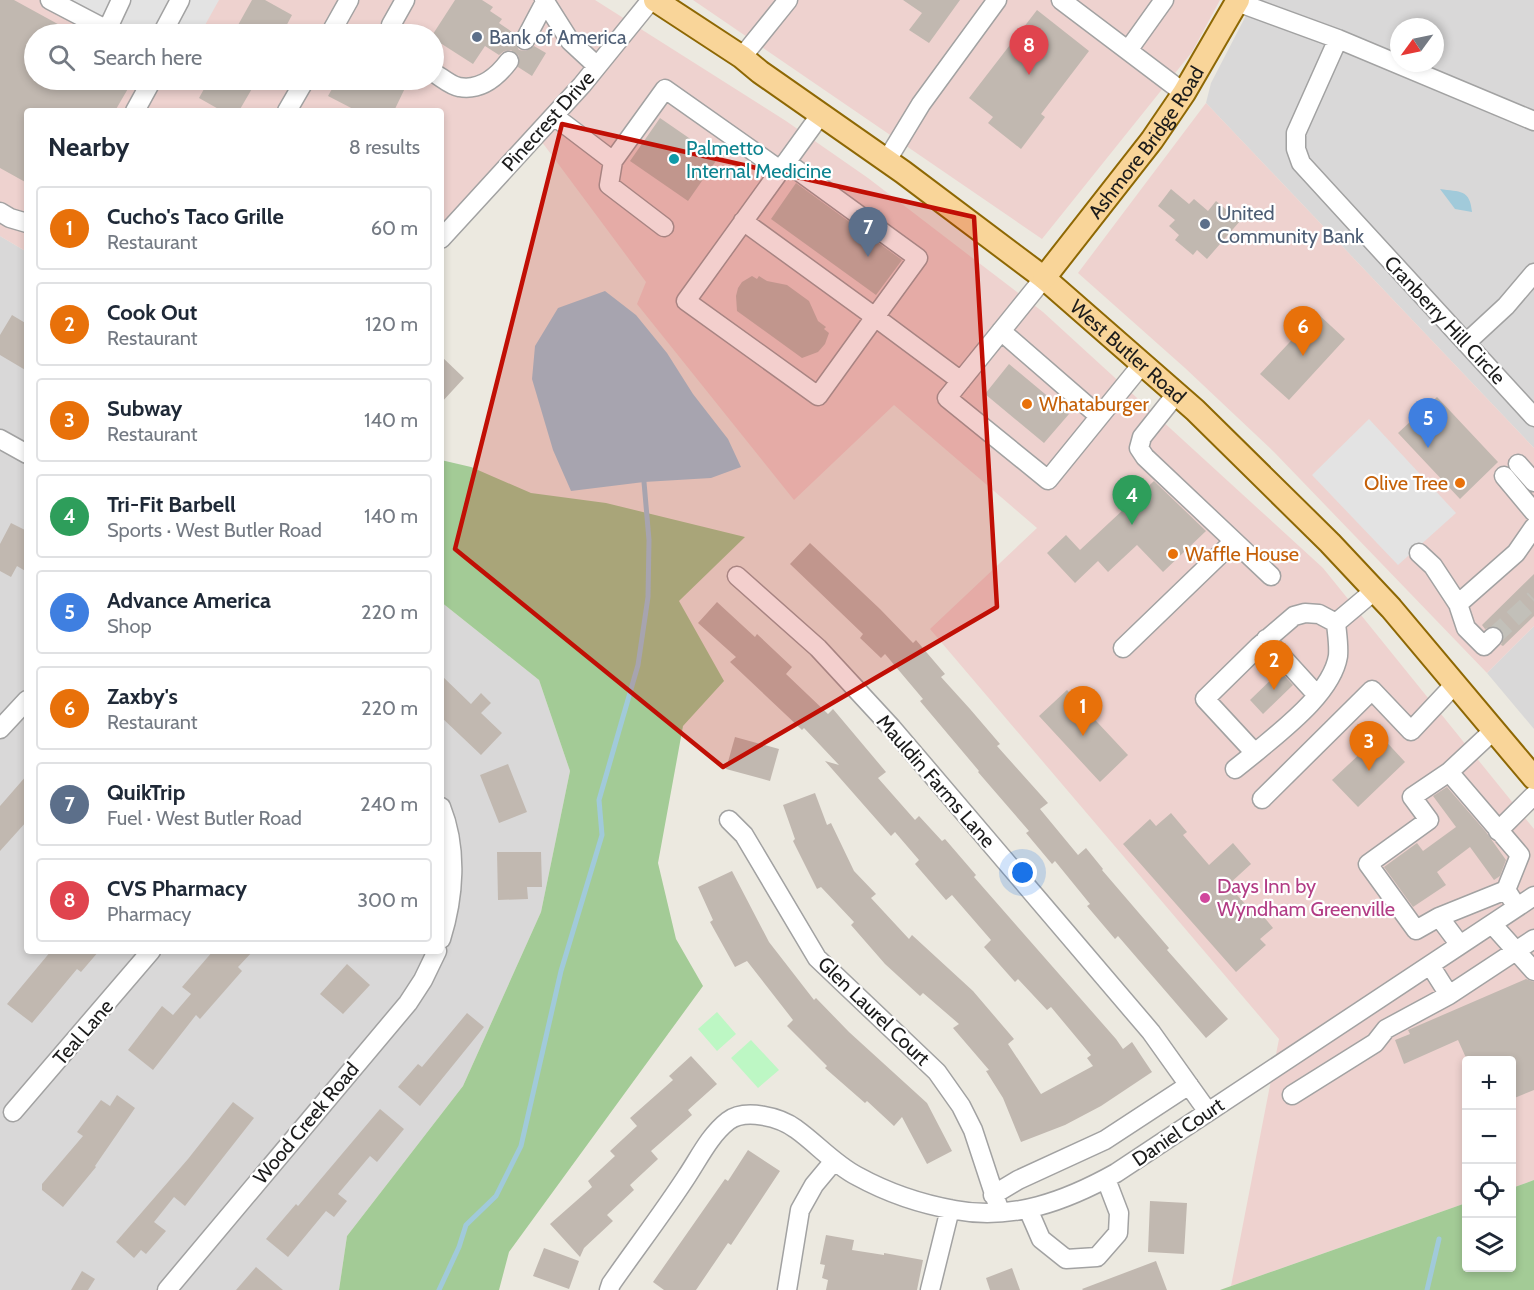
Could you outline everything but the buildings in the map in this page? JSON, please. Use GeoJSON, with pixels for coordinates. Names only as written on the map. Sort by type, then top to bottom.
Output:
{"type":"FeatureCollection","features":[{"type":"Feature","properties":{"kind":"main road","name":"West Butler Road"},"geometry":{"type":"LineString","coordinates":[[655,0],[742,57],[887,160],[1044,278],[1177,393],[1262,474],[1374,591],[1456,683],[1534,777]]}},
{"type":"Feature","properties":{"kind":"main road","name":"Ashmore Bridge Road"},"geometry":{"type":"LineString","coordinates":[[1044,278],[1152,140],[1184,93],[1238,1]]}},
{"type":"Feature","properties":{"kind":"street"},"geometry":{"type":"LineString","coordinates":[[50,0],[96,24]]}},
{"type":"Feature","properties":{"kind":"street"},"geometry":{"type":"LineString","coordinates":[[114,24],[121,0]]}},
{"type":"Feature","properties":{"kind":"street"},"geometry":{"type":"LineString","coordinates":[[167,24],[180,0]]}},
{"type":"Feature","properties":{"kind":"street"},"geometry":{"type":"LineString","coordinates":[[336,24],[350,0]]}},
{"type":"Feature","properties":{"kind":"street"},"geometry":{"type":"LineString","coordinates":[[392,24],[405,0]]}},
{"type":"Feature","properties":{"kind":"street","name":"Pinecrest Drive"},"geometry":{"type":"LineString","coordinates":[[444,236],[554,116],[651,0]]}},
{"type":"Feature","properties":{"kind":"street"},"geometry":{"type":"LineString","coordinates":[[742,57],[788,0]]}},
{"type":"Feature","properties":{"kind":"street"},"geometry":{"type":"LineString","coordinates":[[887,160],[921,104],[997,0]]}},
{"type":"Feature","properties":{"kind":"street"},"geometry":{"type":"LineString","coordinates":[[1061,0],[1129,49],[1184,93]]}},
{"type":"Feature","properties":{"kind":"street"},"geometry":{"type":"LineString","coordinates":[[1129,49],[1164,0]]}},
{"type":"Feature","properties":{"kind":"street"},"geometry":{"type":"LineString","coordinates":[[545,1],[570,41],[597,66]]}},
{"type":"Feature","properties":{"kind":"street"},"geometry":{"type":"LineString","coordinates":[[525,40],[545,1]]}},
{"type":"Feature","properties":{"kind":"street"},"geometry":{"type":"LineString","coordinates":[[1238,1],[1338,39],[1534,121]]}},
{"type":"Feature","properties":{"kind":"street","name":"Cranberry Hill Circle"},"geometry":{"type":"LineString","coordinates":[[1338,39],[1296,133],[1296,149],[1300,163],[1534,417]]}},
{"type":"Feature","properties":{"kind":"street"},"geometry":{"type":"LineString","coordinates":[[444,79],[458,87],[481,86],[499,75],[509,61]]}},
{"type":"Feature","properties":{"kind":"street"},"geometry":{"type":"LineString","coordinates":[[664,227],[609,184],[613,161],[665,89],[783,166],[918,258],[818,396],[686,301],[743,221],[783,166],[821,114]]}},
{"type":"Feature","properties":{"kind":"street"},"geometry":{"type":"LineString","coordinates":[[137,108],[147,90]]}},
{"type":"Feature","properties":{"kind":"street"},"geometry":{"type":"LineString","coordinates":[[289,108],[299,90]]}},
{"type":"Feature","properties":{"kind":"street"},"geometry":{"type":"LineString","coordinates":[[554,116],[613,161]]}},
{"type":"Feature","properties":{"kind":"street"},"geometry":{"type":"LineString","coordinates":[[0,212],[24,223]]}},
{"type":"Feature","properties":{"kind":"street"},"geometry":{"type":"LineString","coordinates":[[743,221],[961,381]]}},
{"type":"Feature","properties":{"kind":"street"},"geometry":{"type":"LineString","coordinates":[[1466,343],[1506,306],[1534,273]]}},
{"type":"Feature","properties":{"kind":"street"},"geometry":{"type":"LineString","coordinates":[[1044,278],[947,398],[1048,480],[1143,363]]}},
{"type":"Feature","properties":{"kind":"street"},"geometry":{"type":"LineString","coordinates":[[1001,332],[1099,416]]}},
{"type":"Feature","properties":{"kind":"street"},"geometry":{"type":"LineString","coordinates":[[1177,393],[1142,437],[1139,448],[1145,457],[1271,576]]}},
{"type":"Feature","properties":{"kind":"street"},"geometry":{"type":"LineString","coordinates":[[0,439],[24,452]]}},
{"type":"Feature","properties":{"kind":"street"},"geometry":{"type":"LineString","coordinates":[[1534,482],[1511,470],[1534,512]]}},
{"type":"Feature","properties":{"kind":"street"},"geometry":{"type":"LineString","coordinates":[[1458,604],[1516,553],[1534,527]]}},
{"type":"Feature","properties":{"kind":"street"},"geometry":{"type":"LineString","coordinates":[[1123,648],[1234,541]]}},
{"type":"Feature","properties":{"kind":"street"},"geometry":{"type":"LineString","coordinates":[[1419,553],[1433,566],[1458,604],[1466,628],[1484,646],[1493,637]]}},
{"type":"Feature","properties":{"kind":"street","name":"Mauldin Farms Lane"},"geometry":{"type":"LineString","coordinates":[[737,576],[818,648],[892,728],[1151,1032],[1208,1112]]}},
{"type":"Feature","properties":{"kind":"street"},"geometry":{"type":"LineString","coordinates":[[1336,623],[1374,591]]}},
{"type":"Feature","properties":{"kind":"street"},"geometry":{"type":"LineString","coordinates":[[1255,753],[1205,699],[1266,639],[1298,614],[1319,614],[1336,623]]}},
{"type":"Feature","properties":{"kind":"street"},"geometry":{"type":"LineString","coordinates":[[1235,769],[1298,717],[1317,695],[1334,669],[1338,658],[1336,623]]}},
{"type":"Feature","properties":{"kind":"street"},"geometry":{"type":"LineString","coordinates":[[1266,639],[1317,695]]}},
{"type":"Feature","properties":{"kind":"street"},"geometry":{"type":"LineString","coordinates":[[1262,799],[1372,690],[1411,731],[1456,683]]}},
{"type":"Feature","properties":{"kind":"street"},"geometry":{"type":"LineString","coordinates":[[0,729],[24,703]]}},
{"type":"Feature","properties":{"kind":"street"},"geometry":{"type":"LineString","coordinates":[[1449,772],[1520,855],[1506,890],[1439,917],[1416,930],[1368,864],[1429,820],[1413,797],[1449,772],[1494,730]]}},
{"type":"Feature","properties":{"kind":"street"},"geometry":{"type":"LineString","coordinates":[[1498,831],[1534,795]]}},
{"type":"Feature","properties":{"kind":"street"},"geometry":{"type":"LineString","coordinates":[[444,816],[451,847],[452,884],[444,927]]}},
{"type":"Feature","properties":{"kind":"street","name":"Glen Laurel Court"},"geometry":{"type":"LineString","coordinates":[[729,820],[744,835],[817,958],[937,1072],[961,1106],[973,1130],[996,1204]]}},
{"type":"Feature","properties":{"kind":"street"},"geometry":{"type":"LineString","coordinates":[[1506,890],[1517,907]]}},
{"type":"Feature","properties":{"kind":"street","name":"Daniel Court"},"geometry":{"type":"LineString","coordinates":[[609,1290],[709,1141],[728,1121],[744,1114],[763,1116],[794,1127],[854,1175],[889,1192],[921,1203],[950,1209],[996,1204],[1028,1209],[1058,1201],[1106,1179],[1534,896]]}},
{"type":"Feature","properties":{"kind":"street"},"geometry":{"type":"LineString","coordinates":[[1439,917],[1460,945]]}},
{"type":"Feature","properties":{"kind":"street"},"geometry":{"type":"LineString","coordinates":[[1492,924],[1534,970]]}},
{"type":"Feature","properties":{"kind":"street"},"geometry":{"type":"LineString","coordinates":[[1292,1095],[1375,1043],[1386,1029],[1449,995],[1534,939]]}},
{"type":"Feature","properties":{"kind":"street","name":"Teal Lane"},"geometry":{"type":"LineString","coordinates":[[13,1112],[148,954]]}},
{"type":"Feature","properties":{"kind":"street","name":"Wood Creek Road"},"geometry":{"type":"LineString","coordinates":[[166,1290],[408,1003],[436,954]]}},
{"type":"Feature","properties":{"kind":"street"},"geometry":{"type":"LineString","coordinates":[[1430,965],[1449,995]]}},
{"type":"Feature","properties":{"kind":"street"},"geometry":{"type":"LineString","coordinates":[[1371,1004],[1386,1029]]}},
{"type":"Feature","properties":{"kind":"street"},"geometry":{"type":"LineString","coordinates":[[996,1204],[1018,1180],[1104,1140],[1189,1085]]}},
{"type":"Feature","properties":{"kind":"street"},"geometry":{"type":"LineString","coordinates":[[787,1290],[800,1210],[814,1185],[834,1161]]}},
{"type":"Feature","properties":{"kind":"street"},"geometry":{"type":"LineString","coordinates":[[1028,1209],[1041,1239],[1066,1259],[1097,1257],[1118,1233],[1119,1213],[1106,1179]]}},
{"type":"Feature","properties":{"kind":"street"},"geometry":{"type":"LineString","coordinates":[[930,1290],[950,1209]]}},
{"type":"Feature","properties":{"kind":"highlighted area"},"geometry":{"type":"Polygon","coordinates":[[[562,124],[974,217],[997,607],[723,767],[455,549],[562,124]]]}},
{"type":"Feature","properties":{"kind":"shaded area"},"geometry":{"type":"Polygon","coordinates":[[[0,0],[595,0],[786,121],[868,178],[1043,312],[1323,568],[1534,829],[1534,1180],[1516,1187],[1516,1056],[1462,1056],[1462,1204],[1231,1286],[1279,1039],[930,629],[1037,528],[894,405],[794,500],[637,304],[646,282],[536,134],[444,226],[444,108],[24,108],[24,250],[0,236],[0,0]]]}},
{"type":"Feature","properties":{"kind":"shaded area"},"geometry":{"type":"Polygon","coordinates":[[[68,0],[219,0],[206,24],[112,24],[68,0]]]}},
{"type":"Feature","properties":{"kind":"shaded area"},"geometry":{"type":"Polygon","coordinates":[[[693,0],[1220,0],[1192,52],[1042,239],[693,0]]]}},
{"type":"Feature","properties":{"kind":"shaded area"},"geometry":{"type":"Polygon","coordinates":[[[1254,0],[1534,0],[1534,448],[1206,103],[1211,83],[1254,0]]]}},
{"type":"Feature","properties":{"kind":"shaded area"},"geometry":{"type":"Polygon","coordinates":[[[1206,103],[1534,448],[1534,626],[1487,673],[1274,452],[1185,368],[1078,273],[1206,103]]]}},
{"type":"Feature","properties":{"kind":"shaded area"},"geometry":{"type":"Polygon","coordinates":[[[0,236],[24,250],[24,954],[444,954],[444,604],[539,680],[570,771],[541,912],[463,1086],[347,1236],[339,1290],[0,1290],[0,236]]]}},
{"type":"Feature","properties":{"kind":"shaded area"},"geometry":{"type":"Polygon","coordinates":[[[1369,419],[1456,513],[1398,565],[1312,475],[1369,419]]]}},
{"type":"Feature","properties":{"kind":"shaded area"},"geometry":{"type":"Polygon","coordinates":[[[1534,626],[1534,729],[1487,673],[1534,626]]]}},
{"type":"Feature","properties":{"kind":"green space"},"geometry":{"type":"Polygon","coordinates":[[[444,461],[471,467],[531,493],[606,503],[745,537],[679,601],[724,681],[683,726],[658,863],[676,939],[703,986],[509,1252],[499,1290],[339,1290],[347,1236],[463,1086],[541,912],[570,771],[539,680],[444,604],[444,461]]]}},
{"type":"Feature","properties":{"kind":"green space"},"geometry":{"type":"Polygon","coordinates":[[[717,1012],[736,1034],[717,1051],[698,1029],[717,1012]]]}},
{"type":"Feature","properties":{"kind":"green space"},"geometry":{"type":"Polygon","coordinates":[[[751,1040],[779,1070],[758,1088],[731,1058],[751,1040]]]}},
{"type":"Feature","properties":{"kind":"green space"},"geometry":{"type":"Polygon","coordinates":[[[1534,1180],[1534,1290],[1220,1290],[1462,1204],[1462,1272],[1516,1272],[1516,1187],[1534,1180]]]}},
{"type":"Feature","properties":{"kind":"water"},"geometry":{"type":"Polygon","coordinates":[[[1440,189],[1466,195],[1472,212],[1455,209],[1440,189]]]}},
{"type":"Feature","properties":{"kind":"water"},"geometry":{"type":"Polygon","coordinates":[[[605,291],[636,315],[667,353],[693,394],[728,439],[741,467],[711,478],[644,482],[571,491],[553,450],[532,379],[535,346],[558,308],[605,291]]]}},
{"type":"Feature","properties":{"kind":"waterway"},"geometry":{"type":"LineString","coordinates":[[439,1290],[459,1247],[466,1225],[496,1196],[521,1146],[561,971],[602,835],[599,800],[638,665],[648,597],[649,540],[644,482]]}},
{"type":"Feature","properties":{"kind":"waterway"},"geometry":{"type":"LineString","coordinates":[[1427,1290],[1439,1239]]}},
{"type":"Feature","properties":{"kind":"tunnel"},"geometry":{"type":"LineString","coordinates":[[1493,637],[1534,599]]}},
{"type":"Feature","properties":{"kind":"place","name":"Bank of America"},"geometry":{"type":"Point","coordinates":[477,37]}},
{"type":"Feature","properties":{"kind":"place","name":"CVS Pharmacy"},"geometry":{"type":"Point","coordinates":[1029,75]}},
{"type":"Feature","properties":{"kind":"place","name":"Palmetto Internal Medicine"},"geometry":{"type":"Point","coordinates":[674,159]}},
{"type":"Feature","properties":{"kind":"place","name":"United Community Bank"},"geometry":{"type":"Point","coordinates":[1205,224]}},
{"type":"Feature","properties":{"kind":"place","name":"QuikTrip"},"geometry":{"type":"Point","coordinates":[868,257]}},
{"type":"Feature","properties":{"kind":"place","name":"Zaxby's"},"geometry":{"type":"Point","coordinates":[1303,356]}},
{"type":"Feature","properties":{"kind":"place","name":"Whataburger"},"geometry":{"type":"Point","coordinates":[1027,404]}},
{"type":"Feature","properties":{"kind":"place","name":"Advance America"},"geometry":{"type":"Point","coordinates":[1428,448]}},
{"type":"Feature","properties":{"kind":"place","name":"Olive Tree"},"geometry":{"type":"Point","coordinates":[1460,483]}},
{"type":"Feature","properties":{"kind":"place","name":"Tri-Fit Barbell"},"geometry":{"type":"Point","coordinates":[1132,525]}},
{"type":"Feature","properties":{"kind":"place","name":"Waffle House"},"geometry":{"type":"Point","coordinates":[1173,554]}},
{"type":"Feature","properties":{"kind":"place","name":"Cook Out"},"geometry":{"type":"Point","coordinates":[1274,690]}},
{"type":"Feature","properties":{"kind":"place","name":"Cucho's Taco Grille"},"geometry":{"type":"Point","coordinates":[1083,736]}},
{"type":"Feature","properties":{"kind":"place","name":"Subway"},"geometry":{"type":"Point","coordinates":[1369,771]}},
{"type":"Feature","properties":{"kind":"place","name":"Days Inn by Wyndham Greenville"},"geometry":{"type":"Point","coordinates":[1205,898]}}]}
